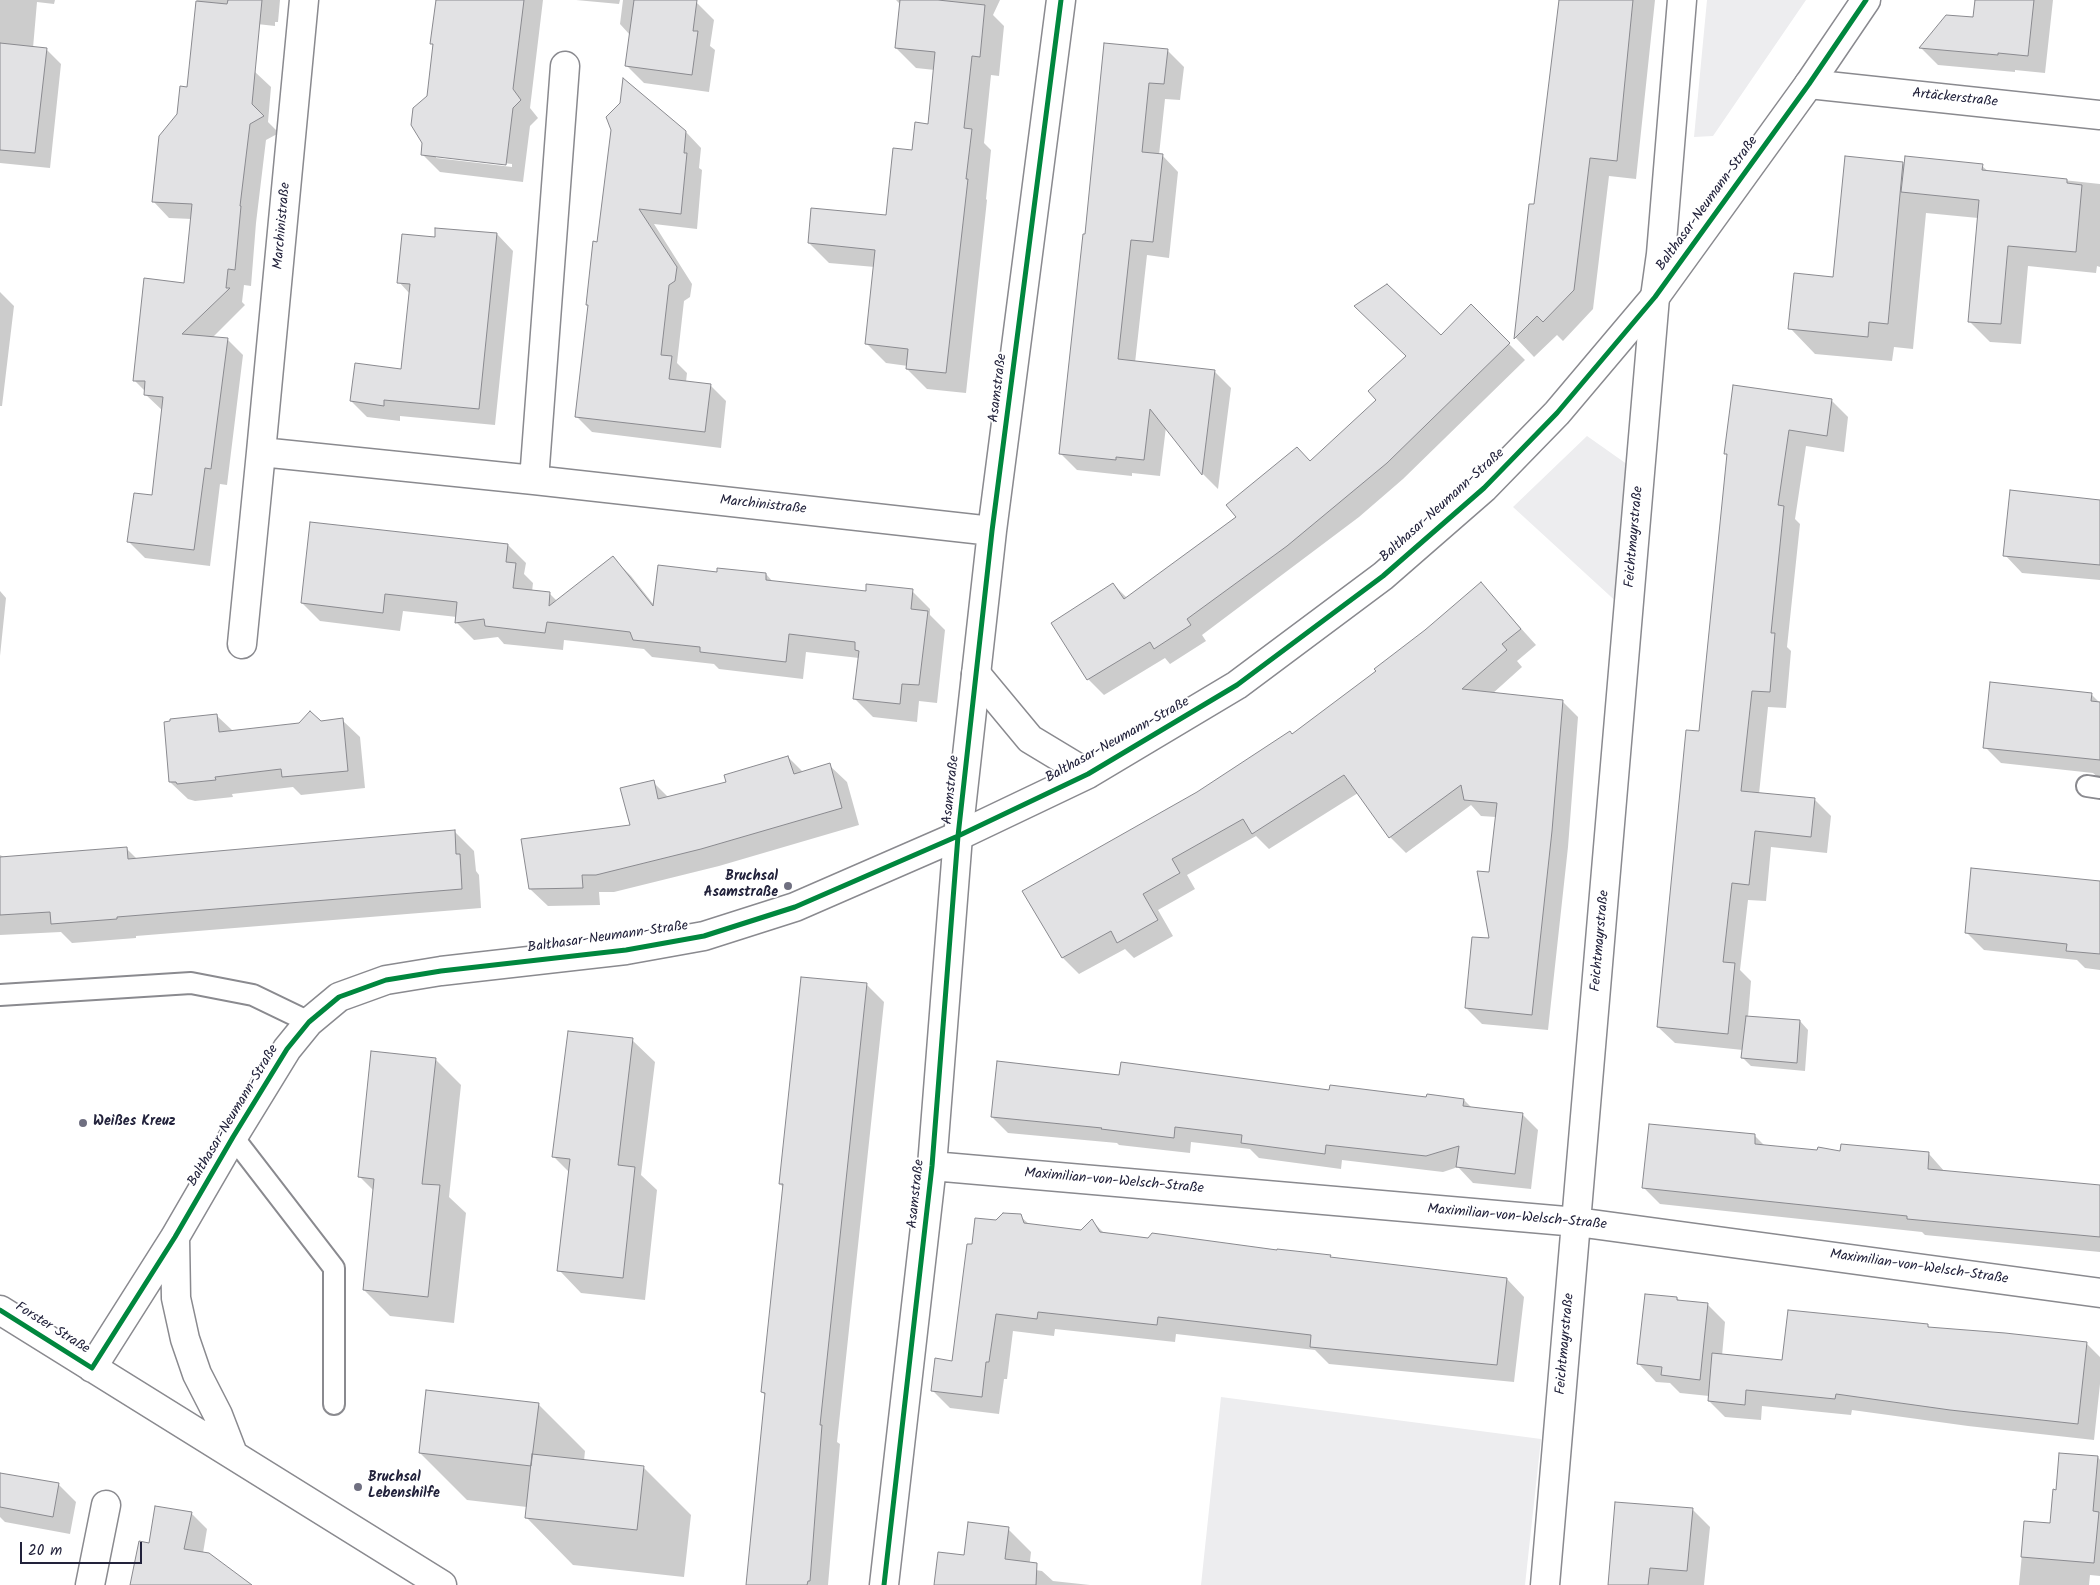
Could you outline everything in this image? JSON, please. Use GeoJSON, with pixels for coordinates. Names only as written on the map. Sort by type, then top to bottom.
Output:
{"type":"FeatureCollection","features":[{"type":"Feature","properties":{"kind":"street","name":"Marchinistraße"},"geometry":{"type":"LineString","coordinates":[[242,644],[304,0]]}},
{"type":"Feature","properties":{"kind":"street","name":"Asamstraße"},"geometry":{"type":"LineString","coordinates":[[884,1585],[932,1166],[958,836],[976,674],[992,531],[1061,0]]}},
{"type":"Feature","properties":{"kind":"street","name":"Balthasar-Neumann-Straße"},"geometry":{"type":"LineString","coordinates":[[1655,297],[1661,254],[1682,0]]}},
{"type":"Feature","properties":{"kind":"street","name":"Balthasar-Neumann-Straße"},"geometry":{"type":"LineString","coordinates":[[92,1368],[175,1237],[233,1136],[287,1049],[309,1022],[339,997],[386,980],[441,971],[626,950],[704,936],[795,907],[958,836],[1088,774],[1237,685],[1383,576],[1484,488],[1558,413],[1655,297],[1809,84],[1866,0]]}},
{"type":"Feature","properties":{"kind":"street"},"geometry":{"type":"LineString","coordinates":[[534,480],[565,66]]}},
{"type":"Feature","properties":{"kind":"street","name":"Artäckerstraße"},"geometry":{"type":"LineString","coordinates":[[1809,84],[2100,115]]}},
{"type":"Feature","properties":{"kind":"street","name":"Feichtmayrstraße"},"geometry":{"type":"LineString","coordinates":[[1546,1585],[1655,297]]}},
{"type":"Feature","properties":{"kind":"street","name":"Marchinistraße"},"geometry":{"type":"LineString","coordinates":[[261,452],[992,531]]}},
{"type":"Feature","properties":{"kind":"street"},"geometry":{"type":"LineString","coordinates":[[976,674],[1030,739],[1088,774]]}},
{"type":"Feature","properties":{"kind":"street","name":"Maximilian-von-Welsch-Straße"},"geometry":{"type":"LineString","coordinates":[[932,1166],[1577,1222],[2100,1293]]}},
{"type":"Feature","properties":{"kind":"street"},"geometry":{"type":"LineString","coordinates":[[175,1237],[176,1298],[185,1339],[197,1374],[218,1415],[233,1454]]}},
{"type":"Feature","properties":{"kind":"street","name":"Forster Straße"},"geometry":{"type":"LineString","coordinates":[[0,1310],[233,1454],[437,1584]]}},
{"type":"Feature","properties":{"kind":"street"},"geometry":{"type":"LineString","coordinates":[[90,1585],[106,1505]]}},
{"type":"Feature","properties":{"kind":"lane"},"geometry":{"type":"LineString","coordinates":[[0,994],[191,983],[253,995],[309,1022]]}},
{"type":"Feature","properties":{"kind":"lane"},"geometry":{"type":"LineString","coordinates":[[233,1136],[334,1268],[334,1404]]}},
{"type":"Feature","properties":{"kind":"shaded area"},"geometry":{"type":"Polygon","coordinates":[[[1707,0],[1806,0],[1713,136],[1694,137],[1707,0]]]}},
{"type":"Feature","properties":{"kind":"shaded area"},"geometry":{"type":"Polygon","coordinates":[[[1587,436],[1631,467],[1621,606],[1513,507],[1587,436]]]}},
{"type":"Feature","properties":{"kind":"shaded area"},"geometry":{"type":"Polygon","coordinates":[[[1221,1397],[1541,1439],[1525,1585],[1201,1585],[1221,1397]]]}},
{"type":"Feature","properties":{"kind":"building"},"geometry":{"type":"Polygon","coordinates":[[[228,0],[262,0],[252,104],[264,116],[250,124],[240,206],[235,270],[228,269],[226,288],[230,288],[182,334],[228,338],[211,469],[205,468],[194,550],[127,542],[134,493],[152,495],[163,397],[144,395],[145,381],[133,381],[144,278],[184,283],[192,204],[152,202],[159,136],[177,114],[180,86],[187,87],[196,1],[227,4],[228,0]]]}},
{"type":"Feature","properties":{"kind":"building"},"geometry":{"type":"Polygon","coordinates":[[[436,0],[524,0],[513,89],[521,100],[513,108],[506,165],[421,155],[422,143],[411,125],[413,108],[427,96],[433,44],[430,44],[436,0]]]}},
{"type":"Feature","properties":{"kind":"building"},"geometry":{"type":"Polygon","coordinates":[[[634,0],[697,0],[693,31],[698,31],[692,75],[625,66],[634,0]]]}},
{"type":"Feature","properties":{"kind":"building"},"geometry":{"type":"Polygon","coordinates":[[[900,0],[938,0],[985,5],[980,57],[972,56],[964,128],[972,129],[946,373],[906,369],[908,349],[865,344],[875,250],[808,243],[811,208],[886,215],[893,148],[912,150],[915,122],[928,124],[935,52],[895,48],[900,0]]]}},
{"type":"Feature","properties":{"kind":"building"},"geometry":{"type":"Polygon","coordinates":[[[1559,0],[1633,0],[1617,161],[1590,158],[1574,290],[1543,322],[1537,316],[1514,339],[1529,204],[1534,204],[1559,0]]]}},
{"type":"Feature","properties":{"kind":"building"},"geometry":{"type":"Polygon","coordinates":[[[1975,0],[2034,0],[2028,56],[1919,48],[1946,15],[1973,17],[1975,0]]]}},
{"type":"Feature","properties":{"kind":"building"},"geometry":{"type":"Polygon","coordinates":[[[0,43],[47,48],[35,153],[0,150],[0,43]]]}},
{"type":"Feature","properties":{"kind":"building"},"geometry":{"type":"Polygon","coordinates":[[[1104,43],[1168,49],[1164,84],[1149,83],[1142,152],[1163,154],[1153,242],[1131,240],[1118,359],[1215,370],[1202,475],[1150,409],[1144,460],[1116,457],[1116,460],[1059,454],[1083,234],[1085,234],[1104,43]]]}},
{"type":"Feature","properties":{"kind":"building"},"geometry":{"type":"Polygon","coordinates":[[[623,78],[686,131],[684,153],[687,153],[681,214],[639,209],[677,267],[675,281],[669,285],[661,355],[672,356],[669,379],[711,384],[705,432],[575,417],[588,305],[586,305],[593,241],[597,242],[611,130],[606,117],[620,103],[623,78]]]}},
{"type":"Feature","properties":{"kind":"building"},"geometry":{"type":"Polygon","coordinates":[[[1845,156],[1903,162],[1888,324],[1869,322],[1868,337],[1788,329],[1794,273],[1833,277],[1845,156]]]}},
{"type":"Feature","properties":{"kind":"building"},"geometry":{"type":"Polygon","coordinates":[[[1905,156],[1983,164],[1982,170],[2067,179],[2067,183],[2082,185],[2076,252],[2008,246],[2001,324],[1968,322],[1979,200],[1901,192],[1905,156]]]}},
{"type":"Feature","properties":{"kind":"building"},"geometry":{"type":"Polygon","coordinates":[[[435,228],[497,233],[479,409],[384,400],[384,406],[350,401],[355,363],[401,369],[410,284],[397,283],[402,234],[435,237],[435,228]]]}},
{"type":"Feature","properties":{"kind":"building"},"geometry":{"type":"Polygon","coordinates":[[[1387,284],[1441,335],[1471,304],[1510,343],[1387,463],[1287,546],[1187,619],[1191,625],[1154,649],[1150,642],[1087,680],[1051,623],[1113,583],[1124,599],[1236,517],[1226,505],[1297,447],[1310,461],[1376,400],[1368,391],[1406,356],[1354,306],[1387,284]]]}},
{"type":"Feature","properties":{"kind":"building"},"geometry":{"type":"Polygon","coordinates":[[[1733,385],[1832,399],[1827,436],[1789,430],[1778,505],[1784,506],[1771,633],[1775,633],[1770,692],[1752,691],[1741,791],[1815,798],[1811,837],[1755,831],[1749,885],[1732,883],[1723,962],[1735,963],[1728,1034],[1657,1027],[1686,730],[1699,731],[1727,454],[1724,454],[1733,385]]]}},
{"type":"Feature","properties":{"kind":"building"},"geometry":{"type":"Polygon","coordinates":[[[2010,490],[2100,500],[2100,565],[2003,556],[2010,490]]]}},
{"type":"Feature","properties":{"kind":"building"},"geometry":{"type":"Polygon","coordinates":[[[310,522],[508,544],[506,562],[516,563],[513,588],[550,592],[549,606],[613,556],[653,606],[658,565],[717,572],[717,568],[766,573],[766,580],[866,591],[866,584],[913,589],[911,609],[928,611],[919,685],[902,684],[900,704],[853,699],[859,651],[855,650],[855,642],[789,634],[786,662],[700,652],[700,647],[633,640],[630,632],[547,622],[545,633],[485,626],[484,619],[455,623],[457,602],[385,594],[383,613],[301,603],[310,522]]]}},
{"type":"Feature","properties":{"kind":"building"},"geometry":{"type":"Polygon","coordinates":[[[1481,582],[1521,629],[1502,644],[1507,650],[1462,689],[1563,700],[1552,831],[1532,1015],[1465,1008],[1472,937],[1489,938],[1477,871],[1489,872],[1497,803],[1464,800],[1461,785],[1389,838],[1344,775],[1252,834],[1243,819],[1172,859],[1180,873],[1143,894],[1158,920],[1117,943],[1111,931],[1062,958],[1022,891],[1197,792],[1290,731],[1292,734],[1376,671],[1374,669],[1425,630],[1481,582]]]}},
{"type":"Feature","properties":{"kind":"building"},"geometry":{"type":"Polygon","coordinates":[[[1990,682],[2092,693],[2091,701],[2100,702],[2100,760],[1983,748],[1990,682]]]}},
{"type":"Feature","properties":{"kind":"building"},"geometry":{"type":"Polygon","coordinates":[[[310,711],[321,721],[343,718],[348,771],[282,777],[281,769],[215,777],[216,780],[177,784],[176,782],[169,782],[164,722],[170,721],[170,719],[217,714],[219,732],[299,723],[310,711]]]}},
{"type":"Feature","properties":{"kind":"building"},"geometry":{"type":"Polygon","coordinates":[[[788,756],[794,774],[830,763],[842,808],[701,849],[596,875],[582,875],[583,888],[529,889],[521,839],[630,825],[620,788],[654,780],[658,799],[726,782],[724,775],[788,756]]]}},
{"type":"Feature","properties":{"kind":"building"},"geometry":{"type":"Polygon","coordinates":[[[455,830],[456,854],[460,854],[462,889],[51,924],[50,912],[0,915],[0,857],[127,847],[128,859],[455,830]]]}},
{"type":"Feature","properties":{"kind":"building"},"geometry":{"type":"Polygon","coordinates":[[[1971,868],[2100,881],[2100,954],[2066,951],[2067,944],[1965,933],[1971,868]]]}},
{"type":"Feature","properties":{"kind":"building"},"geometry":{"type":"Polygon","coordinates":[[[801,977],[867,983],[820,1425],[822,1425],[810,1581],[808,1581],[807,1585],[746,1585],[765,1393],[761,1392],[783,1184],[779,1184],[801,977]]]}},
{"type":"Feature","properties":{"kind":"building"},"geometry":{"type":"Polygon","coordinates":[[[1746,1016],[1800,1020],[1797,1063],[1741,1058],[1746,1016]]]}},
{"type":"Feature","properties":{"kind":"building"},"geometry":{"type":"Polygon","coordinates":[[[568,1031],[633,1038],[618,1165],[635,1167],[623,1278],[557,1271],[570,1159],[552,1157],[568,1031]]]}},
{"type":"Feature","properties":{"kind":"building"},"geometry":{"type":"Polygon","coordinates":[[[371,1051],[436,1058],[422,1184],[440,1185],[428,1297],[363,1290],[374,1179],[358,1177],[371,1051]]]}},
{"type":"Feature","properties":{"kind":"building"},"geometry":{"type":"Polygon","coordinates":[[[997,1061],[1119,1075],[1121,1062],[1329,1090],[1330,1085],[1426,1097],[1427,1094],[1464,1099],[1463,1106],[1523,1113],[1515,1174],[1456,1167],[1459,1146],[1426,1156],[1326,1145],[1325,1154],[1241,1143],[1242,1135],[1175,1127],[1174,1138],[1102,1128],[991,1117],[997,1061]]]}},
{"type":"Feature","properties":{"kind":"building"},"geometry":{"type":"Polygon","coordinates":[[[1649,1124],[1755,1134],[1755,1144],[1817,1150],[1818,1147],[1840,1151],[1841,1144],[1929,1152],[1928,1169],[2100,1185],[2100,1237],[1907,1219],[1907,1216],[1642,1188],[1649,1124]]]}},
{"type":"Feature","properties":{"kind":"building"},"geometry":{"type":"Polygon","coordinates":[[[1003,1213],[1021,1214],[1024,1223],[1081,1230],[1092,1219],[1100,1232],[1148,1238],[1152,1233],[1507,1278],[1497,1365],[1310,1347],[1311,1335],[1158,1317],[1157,1325],[1038,1312],[1037,1319],[996,1314],[989,1362],[986,1362],[982,1397],[931,1391],[935,1358],[952,1361],[967,1244],[972,1244],[975,1218],[996,1220],[1003,1213]]]}},
{"type":"Feature","properties":{"kind":"building"},"geometry":{"type":"Polygon","coordinates":[[[1645,1294],[1677,1297],[1677,1300],[1708,1303],[1700,1380],[1661,1375],[1662,1367],[1637,1364],[1645,1294]]]}},
{"type":"Feature","properties":{"kind":"building"},"geometry":{"type":"Polygon","coordinates":[[[1788,1310],[1928,1324],[1928,1327],[2087,1342],[2078,1424],[1950,1410],[1836,1394],[1835,1399],[1746,1390],[1745,1405],[1708,1401],[1712,1353],[1782,1360],[1788,1310]]]}},
{"type":"Feature","properties":{"kind":"building"},"geometry":{"type":"Polygon","coordinates":[[[426,1390],[539,1403],[531,1466],[419,1453],[426,1390]]]}},
{"type":"Feature","properties":{"kind":"building"},"geometry":{"type":"Polygon","coordinates":[[[2059,1453],[2098,1456],[2093,1511],[2099,1512],[2094,1563],[2021,1557],[2024,1521],[2050,1523],[2053,1489],[2056,1490],[2059,1453]]]}},
{"type":"Feature","properties":{"kind":"building"},"geometry":{"type":"Polygon","coordinates":[[[532,1454],[644,1466],[637,1530],[525,1518],[532,1454]]]}},
{"type":"Feature","properties":{"kind":"building"},"geometry":{"type":"Polygon","coordinates":[[[0,1473],[59,1483],[53,1517],[0,1507],[0,1473]]]}},
{"type":"Feature","properties":{"kind":"building"},"geometry":{"type":"Polygon","coordinates":[[[1615,1502],[1693,1508],[1687,1571],[1650,1568],[1648,1585],[1608,1585],[1615,1502]]]}},
{"type":"Feature","properties":{"kind":"building"},"geometry":{"type":"Polygon","coordinates":[[[155,1506],[192,1512],[184,1549],[209,1553],[252,1585],[130,1585],[139,1541],[149,1543],[155,1506]]]}},
{"type":"Feature","properties":{"kind":"building"},"geometry":{"type":"Polygon","coordinates":[[[968,1522],[1009,1527],[1005,1559],[1037,1563],[1036,1585],[934,1585],[938,1552],[964,1555],[968,1522]]]}},
{"type":"Feature","properties":{"kind":"cycle path"},"geometry":{"type":"LineString","coordinates":[[884,1585],[932,1166],[958,836],[992,531],[1061,0]]}},
{"type":"Feature","properties":{"kind":"cycle path"},"geometry":{"type":"LineString","coordinates":[[0,1310],[92,1368],[175,1237],[287,1049],[309,1022],[339,997],[386,980],[441,971],[626,950],[704,936],[795,907],[958,836],[1088,774],[1237,685],[1383,576],[1484,488],[1557,413],[1655,297],[1809,84],[1866,0]]}},
{"type":"Feature","properties":{"kind":"place","name":"Bruchsal Asamstraße"},"geometry":{"type":"Point","coordinates":[788,886]}},
{"type":"Feature","properties":{"kind":"place","name":"Weißes Kreuz"},"geometry":{"type":"Point","coordinates":[83,1123]}},
{"type":"Feature","properties":{"kind":"place","name":"Bruchsal Lebenshilfe"},"geometry":{"type":"Point","coordinates":[358,1487]}}]}
